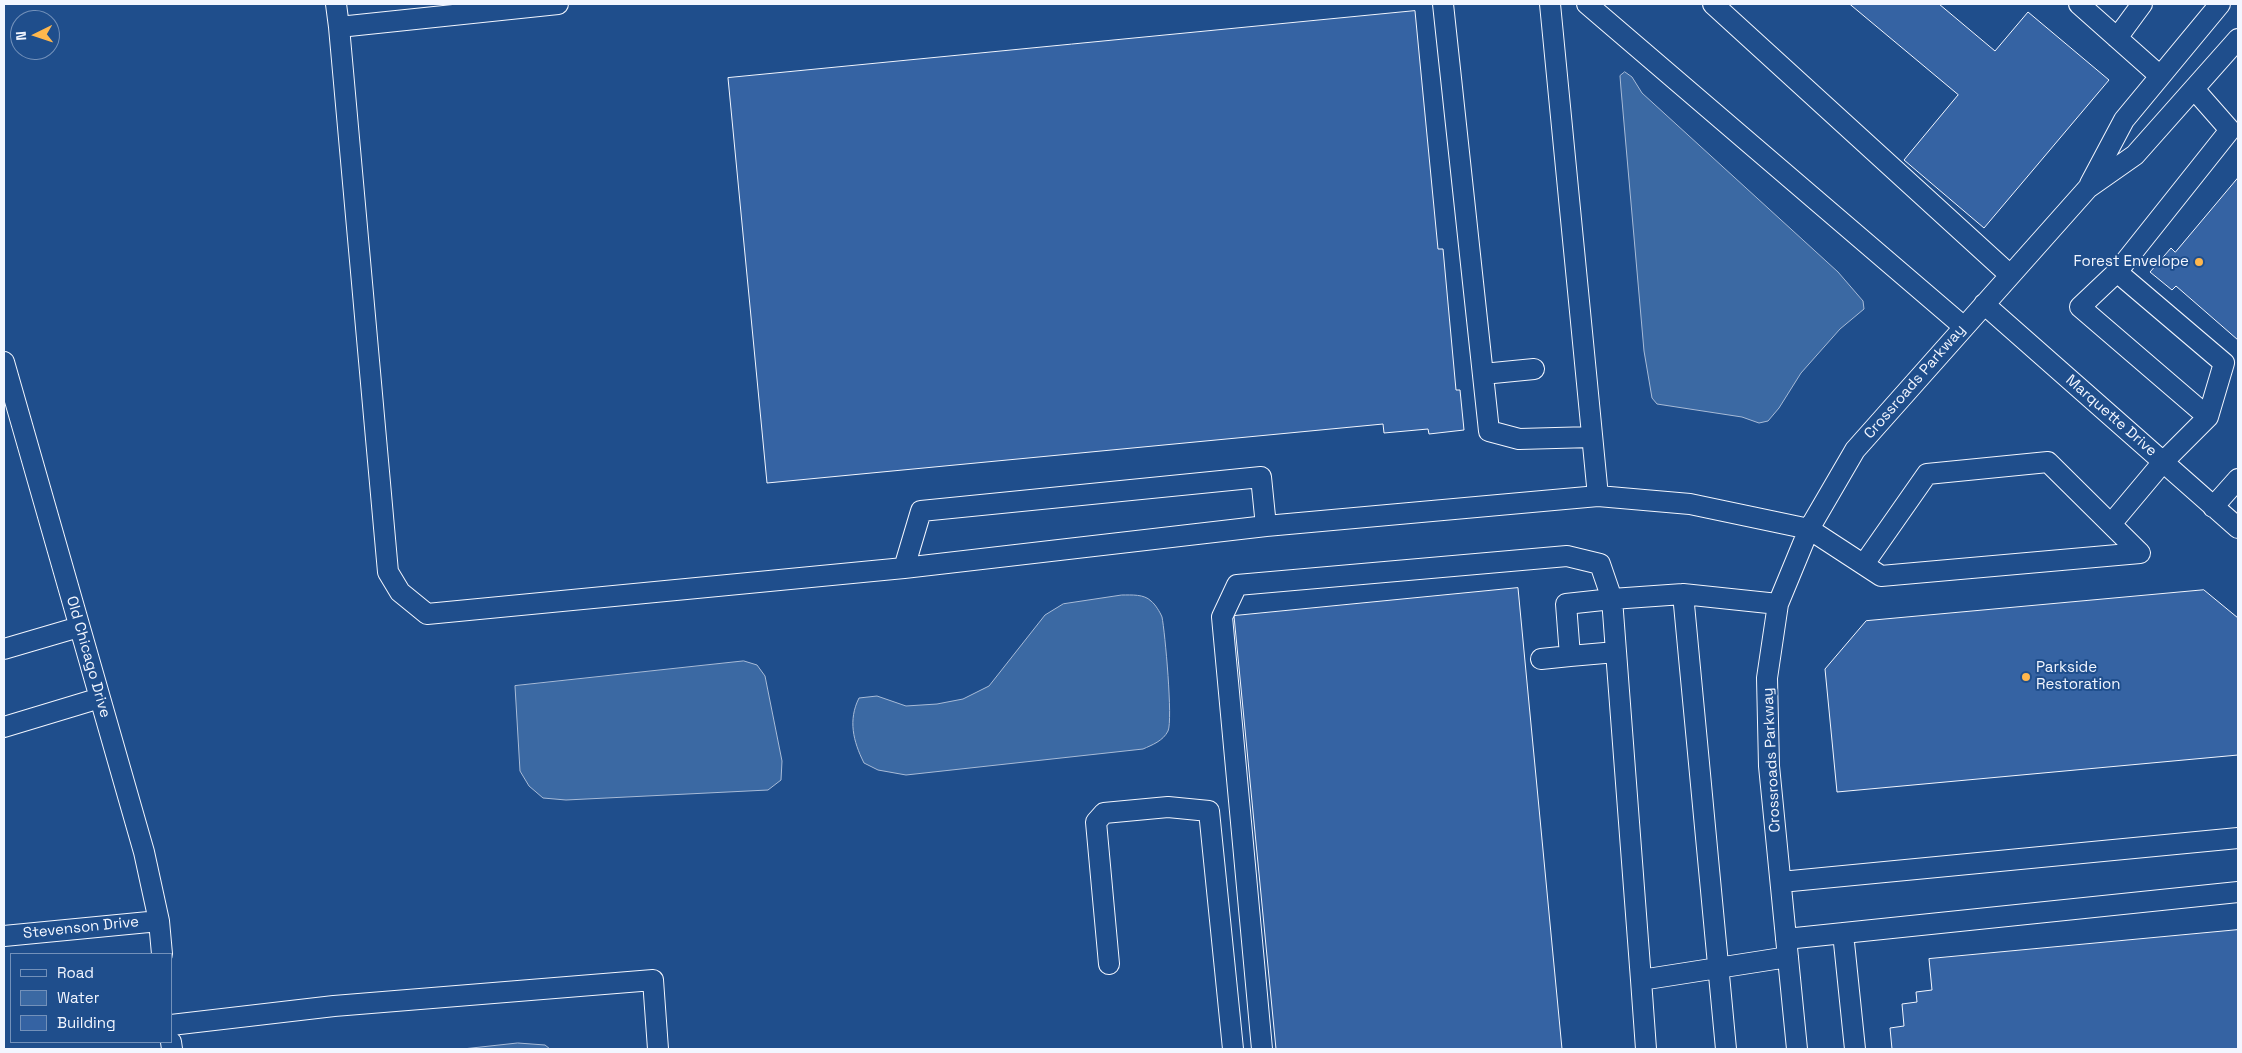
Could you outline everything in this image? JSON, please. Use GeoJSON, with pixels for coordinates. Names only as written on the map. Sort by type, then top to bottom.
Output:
{"type":"FeatureCollection","features":[{"type":"Feature","properties":{"kind":"street"},"geometry":{"type":"LineString","coordinates":[[336,4],[388,572],[400,592],[427,614],[904,568],[1266,526],[1598,496],[1690,504],[1809,529],[1881,576],[2140,553],[2048,462],[1927,474],[1864,564]]}},
{"type":"Feature","properties":{"kind":"street"},"geometry":{"type":"LineString","coordinates":[[339,27],[558,4]]}},
{"type":"Feature","properties":{"kind":"street"},"geometry":{"type":"LineString","coordinates":[[1443,4],[1489,430],[1519,439],[1592,437]]}},
{"type":"Feature","properties":{"kind":"street"},"geometry":{"type":"LineString","coordinates":[[1550,4],[1598,496]]}},
{"type":"Feature","properties":{"kind":"street"},"geometry":{"type":"LineString","coordinates":[[1587,4],[1964,326]]}},
{"type":"Feature","properties":{"kind":"street"},"geometry":{"type":"LineString","coordinates":[[1713,4],[2010,275]]}},
{"type":"Feature","properties":{"kind":"street"},"geometry":{"type":"LineString","coordinates":[[2079,4],[2160,76]]}},
{"type":"Feature","properties":{"kind":"street"},"geometry":{"type":"LineString","coordinates":[[2117,38],[2142,4]]}},
{"type":"Feature","properties":{"kind":"street","name":"Crossroads Parkway"},"geometry":{"type":"LineString","coordinates":[[2088,188],[2124,120],[2220,4]]}},
{"type":"Feature","properties":{"kind":"street","name":"Crossroads Parkway"},"geometry":{"type":"LineString","coordinates":[[1797,1049],[1769,766],[1767,678],[1778,604],[1809,529],[1855,450],[2088,188],[2135,154],[2238,39]]}},
{"type":"Feature","properties":{"kind":"street"},"geometry":{"type":"LineString","coordinates":[[2194,89],[2230,130],[2117,272],[2080,307],[2208,417]]}},
{"type":"Feature","properties":{"kind":"street"},"geometry":{"type":"LineString","coordinates":[[2111,524],[2163,462],[2208,417],[2224,363],[2117,272]]}},
{"type":"Feature","properties":{"kind":"street","name":"Marquette Drive"},"geometry":{"type":"LineString","coordinates":[[1984,304],[2238,528]]}},
{"type":"Feature","properties":{"kind":"street","name":"Old Chicago Drive"},"geometry":{"type":"LineString","coordinates":[[4,362],[11,416],[79,627],[144,852],[158,921],[162,953]]}},
{"type":"Feature","properties":{"kind":"street"},"geometry":{"type":"LineString","coordinates":[[1483,374],[1534,369]]}},
{"type":"Feature","properties":{"kind":"street"},"geometry":{"type":"LineString","coordinates":[[904,568],[921,511],[1261,477],[1266,526]]}},
{"type":"Feature","properties":{"kind":"street"},"geometry":{"type":"LineString","coordinates":[[2214,507],[2238,479]]}},
{"type":"Feature","properties":{"kind":"street"},"geometry":{"type":"LineString","coordinates":[[1262,1049],[1222,617],[1237,585],[1567,556],[1600,564],[1612,599],[1646,1049]]}},
{"type":"Feature","properties":{"kind":"street"},"geometry":{"type":"LineString","coordinates":[[1570,656],[1566,604],[1683,594],[1778,604]]}},
{"type":"Feature","properties":{"kind":"street"},"geometry":{"type":"LineString","coordinates":[[1683,594],[1726,1049]]}},
{"type":"Feature","properties":{"kind":"street"},"geometry":{"type":"LineString","coordinates":[[4,649],[79,627]]}},
{"type":"Feature","properties":{"kind":"street"},"geometry":{"type":"LineString","coordinates":[[1541,659],[1616,652]]}},
{"type":"Feature","properties":{"kind":"street"},"geometry":{"type":"LineString","coordinates":[[4,726],[100,698]]}},
{"type":"Feature","properties":{"kind":"street"},"geometry":{"type":"LineString","coordinates":[[1109,964],[1096,822],[1104,813],[1168,807],[1209,811],[1233,1049]]}},
{"type":"Feature","properties":{"kind":"street"},"geometry":{"type":"LineString","coordinates":[[1781,882],[2238,838]]}},
{"type":"Feature","properties":{"kind":"street"},"geometry":{"type":"LineString","coordinates":[[1641,980],[1703,971],[1843,933],[2238,892]]}},
{"type":"Feature","properties":{"kind":"street","name":"Stevenson Drive"},"geometry":{"type":"LineString","coordinates":[[4,936],[158,921]]}},
{"type":"Feature","properties":{"kind":"street"},"geometry":{"type":"LineString","coordinates":[[1843,933],[1855,1049]]}},
{"type":"Feature","properties":{"kind":"street"},"geometry":{"type":"LineString","coordinates":[[172,1025],[334,1006],[653,980],[658,1049]]}},
{"type":"Feature","properties":{"kind":"water"},"geometry":{"type":"Polygon","coordinates":[[[1625,72],[1632,77],[1642,93],[1838,272],[1863,301],[1864,309],[1840,329],[1801,373],[1779,408],[1768,421],[1759,423],[1742,417],[1657,404],[1652,398],[1644,351],[1621,89],[1620,76],[1625,72]]]}},
{"type":"Feature","properties":{"kind":"water"},"geometry":{"type":"Polygon","coordinates":[[[1122,595],[1145,597],[1153,602],[1162,617],[1170,711],[1168,731],[1157,742],[1143,749],[906,775],[878,770],[864,763],[857,747],[853,730],[854,714],[859,698],[877,696],[906,706],[937,704],[963,699],[989,686],[1045,615],[1063,604],[1122,595]]]}},
{"type":"Feature","properties":{"kind":"water"},"geometry":{"type":"Polygon","coordinates":[[[744,661],[757,665],[765,676],[782,761],[781,780],[768,790],[566,800],[543,798],[529,786],[520,771],[515,686],[744,661]]]}},
{"type":"Feature","properties":{"kind":"water"},"geometry":{"type":"Polygon","coordinates":[[[518,1043],[545,1045],[550,1049],[463,1049],[518,1043]]]}},
{"type":"Feature","properties":{"kind":"building"},"geometry":{"type":"Polygon","coordinates":[[[1850,4],[1939,4],[1995,51],[2028,12],[2109,80],[1984,228],[1904,160],[1958,95],[1850,4]]]}},
{"type":"Feature","properties":{"kind":"building"},"geometry":{"type":"Polygon","coordinates":[[[1415,11],[1438,249],[1443,249],[1456,390],[1460,390],[1464,430],[1429,434],[1428,429],[1384,433],[1383,424],[767,483],[728,78],[1415,11]]]}},
{"type":"Feature","properties":{"kind":"building","name":"Forest Envelope"},"geometry":{"type":"Polygon","coordinates":[[[2238,178],[2238,340],[2176,286],[2172,290],[2150,272],[2171,248],[2175,252],[2238,178]]]}},
{"type":"Feature","properties":{"kind":"building"},"geometry":{"type":"Polygon","coordinates":[[[1518,588],[1562,1049],[1276,1049],[1234,616],[1518,588]]]}},
{"type":"Feature","properties":{"kind":"building"},"geometry":{"type":"Polygon","coordinates":[[[2204,590],[2238,618],[2238,755],[1837,792],[1825,669],[1866,621],[2204,590]]]}},
{"type":"Feature","properties":{"kind":"building"},"geometry":{"type":"Polygon","coordinates":[[[2238,930],[2238,1049],[1892,1049],[1890,1028],[1904,1026],[1902,1004],[1917,1002],[1916,992],[1932,990],[1929,959],[2238,930]]]}},
{"type":"Feature","properties":{"kind":"place","name":"Forest Envelope"},"geometry":{"type":"Point","coordinates":[2199,262]}},
{"type":"Feature","properties":{"kind":"place","name":"Parkside Restoration"},"geometry":{"type":"Point","coordinates":[2026,677]}}]}
